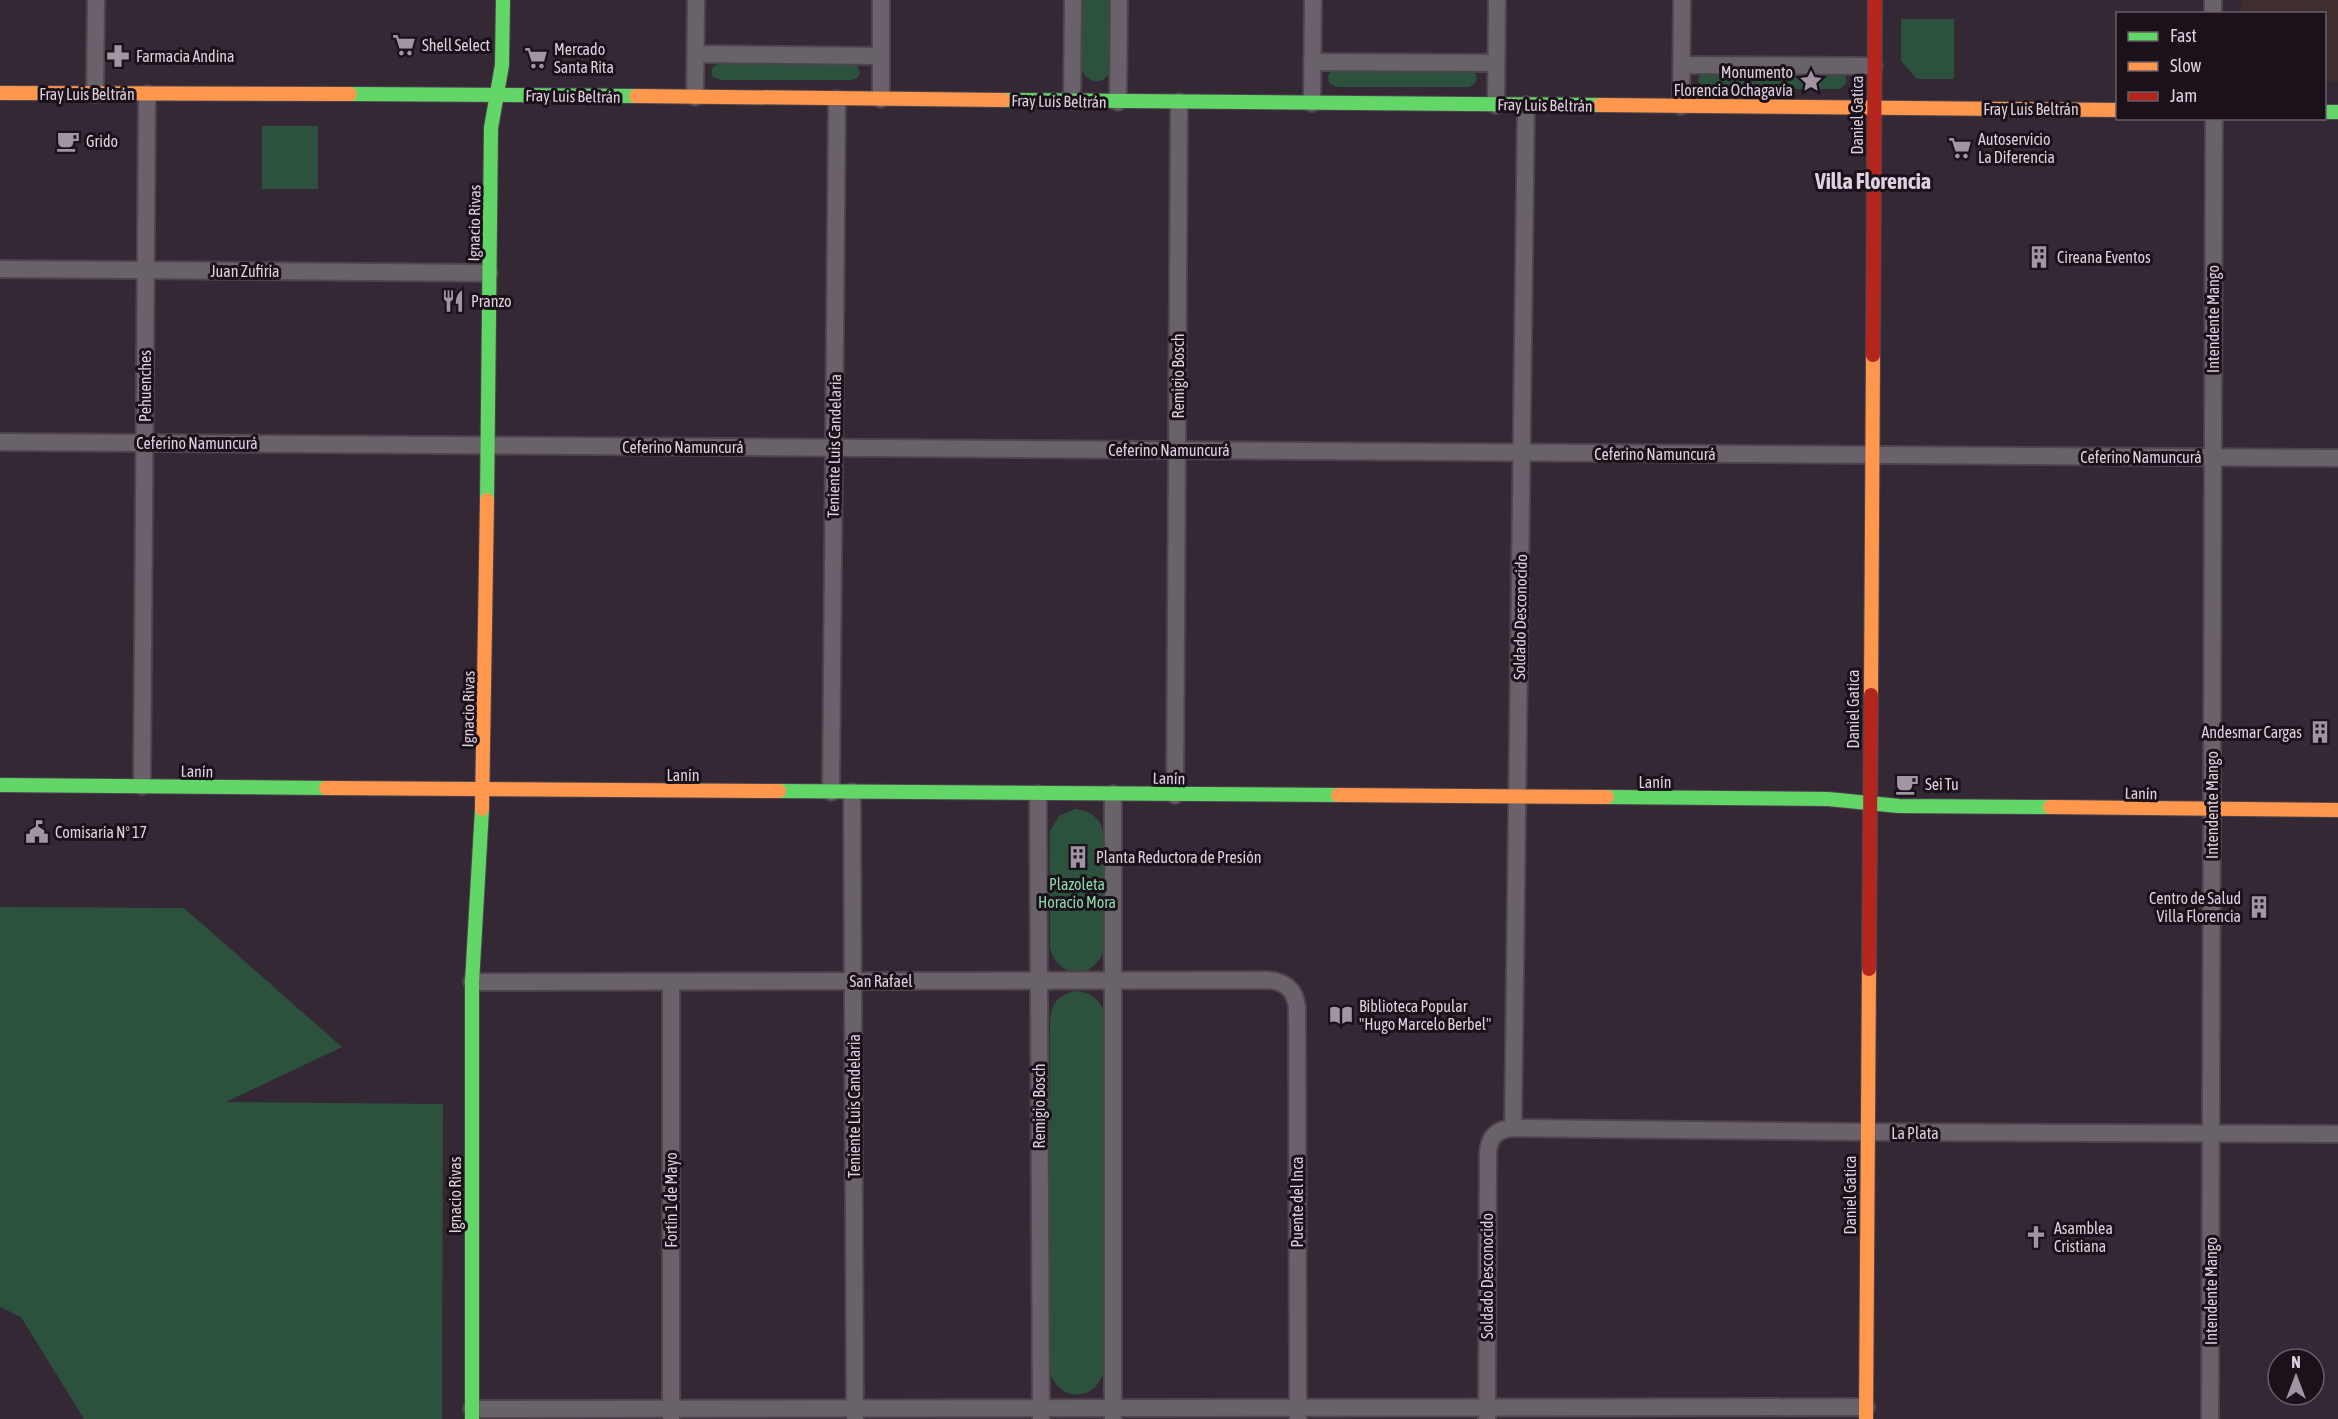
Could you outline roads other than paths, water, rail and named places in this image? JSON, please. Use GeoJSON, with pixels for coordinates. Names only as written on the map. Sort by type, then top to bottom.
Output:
{"type":"FeatureCollection","features":[{"type":"Feature","properties":{"kind":"main road","name":"Ignacio Rivas"},"geometry":{"type":"LineString","coordinates":[[472,1414],[472,982],[483,790],[491,128],[502,65],[503,0]]}},
{"type":"Feature","properties":{"kind":"main road","name":"Daniel Gatica"},"geometry":{"type":"LineString","coordinates":[[1866,1413],[1875,0]]}},
{"type":"Feature","properties":{"kind":"main road","name":"Fray Luis Beltrán"},"geometry":{"type":"LineString","coordinates":[[0,93],[496,95],[2116,110]]}},
{"type":"Feature","properties":{"kind":"main road","name":"Lanín"},"geometry":{"type":"LineString","coordinates":[[0,785],[1828,799],[1899,806],[2338,810]]}},
{"type":"Feature","properties":{"kind":"street"},"geometry":{"type":"LineString","coordinates":[[95,94],[96,0]]}},
{"type":"Feature","properties":{"kind":"street"},"geometry":{"type":"LineString","coordinates":[[696,0],[696,97]]}},
{"type":"Feature","properties":{"kind":"street"},"geometry":{"type":"LineString","coordinates":[[881,0],[881,99]]}},
{"type":"Feature","properties":{"kind":"street"},"geometry":{"type":"LineString","coordinates":[[1072,101],[1073,0]]}},
{"type":"Feature","properties":{"kind":"street"},"geometry":{"type":"LineString","coordinates":[[1118,102],[1119,0]]}},
{"type":"Feature","properties":{"kind":"street"},"geometry":{"type":"LineString","coordinates":[[1312,0],[1312,103]]}},
{"type":"Feature","properties":{"kind":"street"},"geometry":{"type":"LineString","coordinates":[[1496,105],[1497,0]]}},
{"type":"Feature","properties":{"kind":"street"},"geometry":{"type":"LineString","coordinates":[[1681,106],[1682,0]]}},
{"type":"Feature","properties":{"kind":"street"},"geometry":{"type":"LineString","coordinates":[[696,54],[881,56]]}},
{"type":"Feature","properties":{"kind":"street"},"geometry":{"type":"LineString","coordinates":[[1312,62],[1496,63]]}},
{"type":"Feature","properties":{"kind":"street"},"geometry":{"type":"LineString","coordinates":[[1682,64],[1874,66]]}},
{"type":"Feature","properties":{"kind":"street","name":"Pehuenches"},"geometry":{"type":"LineString","coordinates":[[142,786],[147,94]]}},
{"type":"Feature","properties":{"kind":"street","name":"Teniente Luis Candelaria"},"geometry":{"type":"LineString","coordinates":[[831,792],[837,99]]}},
{"type":"Feature","properties":{"kind":"street","name":"Remigio Bosch"},"geometry":{"type":"LineString","coordinates":[[1175,795],[1179,102]]}},
{"type":"Feature","properties":{"kind":"street","name":"Soldado Desconocido"},"geometry":{"type":"LineString","coordinates":[[1513,1128],[1526,105]]}},
{"type":"Feature","properties":{"kind":"street","name":"Intendente Mango"},"geometry":{"type":"LineString","coordinates":[[2210,1419],[2214,120]]}},
{"type":"Feature","properties":{"kind":"street","name":"Juan Zufiría"},"geometry":{"type":"LineString","coordinates":[[0,269],[489,273]]}},
{"type":"Feature","properties":{"kind":"street","name":"Ceferino Namuncurá"},"geometry":{"type":"LineString","coordinates":[[0,442],[2338,458]]}},
{"type":"Feature","properties":{"kind":"street","name":"Teniente Luis Candelaria"},"geometry":{"type":"LineString","coordinates":[[852,792],[855,1414]]}},
{"type":"Feature","properties":{"kind":"street","name":"Remigio Bosch"},"geometry":{"type":"LineString","coordinates":[[1038,794],[1041,1414]]}},
{"type":"Feature","properties":{"kind":"street"},"geometry":{"type":"LineString","coordinates":[[1113,794],[1113,1414]]}},
{"type":"Feature","properties":{"kind":"street","name":"San Rafael"},"geometry":{"type":"LineString","coordinates":[[472,982],[1267,980],[1282,982],[1289,987]]}},
{"type":"Feature","properties":{"kind":"street","name":"Fortín 1 de Mayo"},"geometry":{"type":"LineString","coordinates":[[671,982],[671,1414]]}},
{"type":"Feature","properties":{"kind":"street","name":"Puente del Inca"},"geometry":{"type":"LineString","coordinates":[[1289,987],[1294,993],[1297,1006],[1298,1414]]}},
{"type":"Feature","properties":{"kind":"street","name":"La Plata"},"geometry":{"type":"LineString","coordinates":[[1494,1135],[1498,1131],[1513,1128],[2338,1134]]}},
{"type":"Feature","properties":{"kind":"street","name":"Soldado Desconocido"},"geometry":{"type":"LineString","coordinates":[[1487,1413],[1488,1153],[1494,1135]]}},
{"type":"Feature","properties":{"kind":"street"},"geometry":{"type":"LineString","coordinates":[[472,1414],[1866,1413]]}},
{"type":"Feature","properties":{"kind":"place","name":"Shell Select"},"geometry":{"type":"Point","coordinates":[404,45]}},
{"type":"Feature","properties":{"kind":"place","name":"Farmacia Andina"},"geometry":{"type":"Point","coordinates":[118,56]}},
{"type":"Feature","properties":{"kind":"place","name":"Mercado Santa Rita"},"geometry":{"type":"Point","coordinates":[536,58]}},
{"type":"Feature","properties":{"kind":"place","name":"Monumento Florencia Ochagavía"},"geometry":{"type":"Point","coordinates":[1811,81]}},
{"type":"Feature","properties":{"kind":"place","name":"Grido"},"geometry":{"type":"Point","coordinates":[68,141]}},
{"type":"Feature","properties":{"kind":"place","name":"Autoservicio La Diferencia"},"geometry":{"type":"Point","coordinates":[1960,148]}},
{"type":"Feature","properties":{"kind":"place","name":"Cireana Eventos"},"geometry":{"type":"Point","coordinates":[2039,257]}},
{"type":"Feature","properties":{"kind":"place","name":"Pranzo"},"geometry":{"type":"Point","coordinates":[453,301]}},
{"type":"Feature","properties":{"kind":"place","name":"Andesmar Cargas"},"geometry":{"type":"Point","coordinates":[2320,732]}},
{"type":"Feature","properties":{"kind":"place","name":"Sei Tu"},"geometry":{"type":"Point","coordinates":[1907,784]}},
{"type":"Feature","properties":{"kind":"place","name":"Comisaría N° 17"},"geometry":{"type":"Point","coordinates":[37,832]}},
{"type":"Feature","properties":{"kind":"place","name":"Planta Reductora de Presión"},"geometry":{"type":"Point","coordinates":[1078,857]}},
{"type":"Feature","properties":{"kind":"place","name":"Centro de Salud Villa Florencia"},"geometry":{"type":"Point","coordinates":[2259,907]}},
{"type":"Feature","properties":{"kind":"place","name":"Biblioteca Popular \"Hugo Marcelo Berbel\""},"geometry":{"type":"Point","coordinates":[1341,1015]}},
{"type":"Feature","properties":{"kind":"place","name":"Asamblea Cristiana"},"geometry":{"type":"Point","coordinates":[2036,1237]}},
{"type":"Feature","properties":{"kind":"district","name":"Villa Florencia"},"geometry":{"type":"Point","coordinates":[1873,181]}},
{"type":"Feature","properties":{"kind":"park label","name":"Plazoleta Horacio Mora"},"geometry":{"type":"Point","coordinates":[1077,893]}}]}
